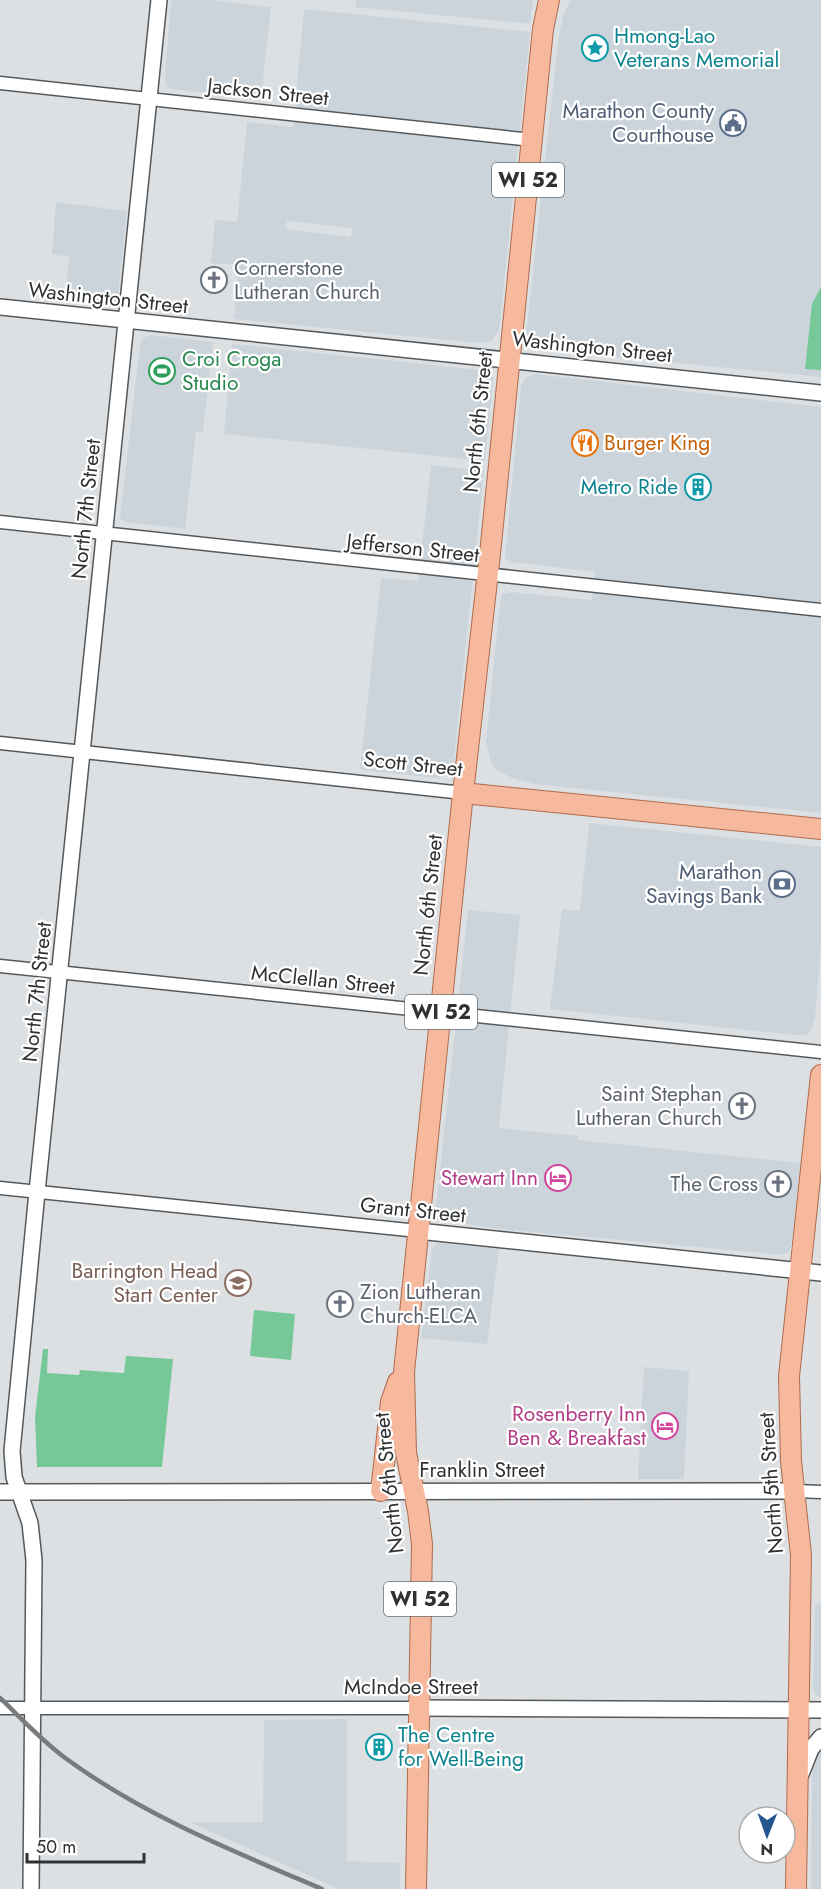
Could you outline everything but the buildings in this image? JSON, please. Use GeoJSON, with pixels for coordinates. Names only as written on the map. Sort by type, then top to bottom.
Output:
{"type":"FeatureCollection","features":[{"type":"Feature","properties":{"kind":"main road","name":"North 6th Street"},"geometry":{"type":"LineString","coordinates":[[416,1889],[422,1544],[405,1437],[404,1372],[508,360],[543,29],[549,0]]}},
{"type":"Feature","properties":{"kind":"main road","name":"Scott Street"},"geometry":{"type":"LineString","coordinates":[[463,793],[821,830]]}},
{"type":"Feature","properties":{"kind":"main road","name":"North 5th Street"},"geometry":{"type":"LineString","coordinates":[[796,1889],[801,1555],[791,1461],[789,1386],[821,1075]]}},
{"type":"Feature","properties":{"kind":"main road"},"geometry":{"type":"LineString","coordinates":[[381,1491],[391,1402],[404,1372]]}},
{"type":"Feature","properties":{"kind":"street","name":"North 7th Street"},"geometry":{"type":"LineString","coordinates":[[31,1889],[34,1560],[30,1522],[18,1492],[12,1468],[12,1451],[159,0]]}},
{"type":"Feature","properties":{"kind":"street","name":"Jackson Street"},"geometry":{"type":"LineString","coordinates":[[0,83],[532,140]]}},
{"type":"Feature","properties":{"kind":"street","name":"Washington Street"},"geometry":{"type":"LineString","coordinates":[[0,308],[821,393]]}},
{"type":"Feature","properties":{"kind":"street","name":"Jefferson Street"},"geometry":{"type":"LineString","coordinates":[[0,522],[821,610]]}},
{"type":"Feature","properties":{"kind":"street","name":"Scott Street"},"geometry":{"type":"LineString","coordinates":[[0,744],[463,793]]}},
{"type":"Feature","properties":{"kind":"street","name":"McClellan Street"},"geometry":{"type":"LineString","coordinates":[[0,966],[821,1052]]}},
{"type":"Feature","properties":{"kind":"street","name":"Grant Street"},"geometry":{"type":"LineString","coordinates":[[0,1188],[821,1273]]}},
{"type":"Feature","properties":{"kind":"street","name":"Franklin Street"},"geometry":{"type":"LineString","coordinates":[[0,1492],[821,1492]]}},
{"type":"Feature","properties":{"kind":"street","name":"McIndoe Street"},"geometry":{"type":"LineString","coordinates":[[0,1708],[821,1710]]}},
{"type":"Feature","properties":{"kind":"street"},"geometry":{"type":"LineString","coordinates":[[798,1783],[811,1749],[821,1737]]}},
{"type":"Feature","properties":{"kind":"shaded area"},"geometry":{"type":"Polygon","coordinates":[[[171,0],[209,0],[271,7],[261,98],[166,87],[171,0]]]}},
{"type":"Feature","properties":{"kind":"shaded area"},"geometry":{"type":"Polygon","coordinates":[[[356,0],[533,0],[530,24],[355,7],[356,0]]]}},
{"type":"Feature","properties":{"kind":"shaded area"},"geometry":{"type":"Polygon","coordinates":[[[570,0],[821,0],[821,377],[617,357],[536,347],[528,344],[526,336],[558,41],[563,17],[570,0]]]}},
{"type":"Feature","properties":{"kind":"shaded area"},"geometry":{"type":"Polygon","coordinates":[[[304,9],[530,32],[499,330],[492,341],[479,343],[234,319],[239,265],[211,263],[215,220],[237,222],[247,122],[293,127],[304,9]],[[287,221],[286,229],[351,237],[352,228],[287,221]]]}},
{"type":"Feature","properties":{"kind":"shaded area"},"geometry":{"type":"Polygon","coordinates":[[[56,202],[127,211],[118,295],[115,302],[104,305],[65,301],[69,257],[52,254],[56,202]]]}},
{"type":"Feature","properties":{"kind":"shaded area"},"geometry":{"type":"Polygon","coordinates":[[[151,335],[213,342],[203,432],[196,432],[185,529],[126,522],[120,518],[140,346],[143,338],[151,335]]]}},
{"type":"Feature","properties":{"kind":"shaded area"},"geometry":{"type":"Polygon","coordinates":[[[232,344],[489,371],[493,374],[493,381],[485,461],[224,434],[232,344]]]}},
{"type":"Feature","properties":{"kind":"shaded area"},"geometry":{"type":"Polygon","coordinates":[[[535,374],[821,407],[821,813],[534,784],[512,778],[496,769],[491,763],[486,743],[502,594],[511,592],[592,600],[595,572],[512,562],[505,558],[521,386],[525,378],[535,374]]]}},
{"type":"Feature","properties":{"kind":"shaded area"},"geometry":{"type":"Polygon","coordinates":[[[431,465],[484,471],[453,768],[450,775],[437,778],[360,770],[381,578],[418,581],[431,465]]]}},
{"type":"Feature","properties":{"kind":"shaded area"},"geometry":{"type":"Polygon","coordinates":[[[589,823],[821,847],[821,947],[815,1017],[811,1031],[805,1035],[795,1035],[550,1009],[562,909],[580,911],[589,823]]]}},
{"type":"Feature","properties":{"kind":"shaded area"},"geometry":{"type":"Polygon","coordinates":[[[468,910],[520,915],[499,1128],[578,1136],[578,1140],[800,1163],[789,1252],[781,1255],[501,1229],[437,1220],[435,1216],[468,910]]]}},
{"type":"Feature","properties":{"kind":"shaded area"},"geometry":{"type":"Polygon","coordinates":[[[437,1243],[499,1249],[487,1344],[421,1338],[432,1249],[437,1243]]]}},
{"type":"Feature","properties":{"kind":"shaded area"},"geometry":{"type":"Polygon","coordinates":[[[644,1367],[689,1371],[684,1479],[638,1479],[644,1367]]]}},
{"type":"Feature","properties":{"kind":"shaded area"},"geometry":{"type":"Polygon","coordinates":[[[815,1604],[821,1605],[821,1698],[815,1694],[813,1689],[815,1604]]]}},
{"type":"Feature","properties":{"kind":"shaded area"},"geometry":{"type":"Polygon","coordinates":[[[347,1719],[347,1861],[400,1863],[400,1889],[339,1889],[189,1822],[263,1822],[264,1720],[347,1719]]]}},
{"type":"Feature","properties":{"kind":"shaded area"},"geometry":{"type":"Polygon","coordinates":[[[821,1746],[821,1889],[811,1889],[812,1768],[814,1757],[821,1746]]]}},
{"type":"Feature","properties":{"kind":"green space"},"geometry":{"type":"Polygon","coordinates":[[[821,287],[821,370],[805,369],[812,304],[821,287]]]}},
{"type":"Feature","properties":{"kind":"green space"},"geometry":{"type":"Polygon","coordinates":[[[254,1310],[295,1314],[291,1360],[250,1356],[254,1310]]]}},
{"type":"Feature","properties":{"kind":"green space"},"geometry":{"type":"Polygon","coordinates":[[[43,1349],[48,1349],[47,1373],[79,1375],[80,1370],[124,1373],[126,1356],[173,1359],[162,1467],[37,1467],[35,1417],[43,1349]]]}},
{"type":"Feature","properties":{"kind":"railway"},"geometry":{"type":"LineString","coordinates":[[0,1698],[59,1753],[128,1799],[191,1832],[322,1889]]}},
{"type":"Feature","properties":{"kind":"place","name":"Hmong-Lao Veterans Memorial"},"geometry":{"type":"Point","coordinates":[595,48]}},
{"type":"Feature","properties":{"kind":"place","name":"Marathon County Courthouse"},"geometry":{"type":"Point","coordinates":[733,123]}},
{"type":"Feature","properties":{"kind":"place","name":"Cornerstone Lutheran Church"},"geometry":{"type":"Point","coordinates":[214,280]}},
{"type":"Feature","properties":{"kind":"place","name":"Croi Croga Studio"},"geometry":{"type":"Point","coordinates":[162,371]}},
{"type":"Feature","properties":{"kind":"place","name":"Burger King"},"geometry":{"type":"Point","coordinates":[585,443]}},
{"type":"Feature","properties":{"kind":"place","name":"Metro Ride"},"geometry":{"type":"Point","coordinates":[698,487]}},
{"type":"Feature","properties":{"kind":"place","name":"Marathon Savings Bank"},"geometry":{"type":"Point","coordinates":[782,884]}},
{"type":"Feature","properties":{"kind":"place","name":"Saint Stephan Lutheran Church"},"geometry":{"type":"Point","coordinates":[742,1106]}},
{"type":"Feature","properties":{"kind":"place","name":"Stewart Inn"},"geometry":{"type":"Point","coordinates":[558,1178]}},
{"type":"Feature","properties":{"kind":"place","name":"The Cross"},"geometry":{"type":"Point","coordinates":[778,1184]}},
{"type":"Feature","properties":{"kind":"place","name":"Barrington Head Start Center"},"geometry":{"type":"Point","coordinates":[238,1283]}},
{"type":"Feature","properties":{"kind":"place","name":"Zion Lutheran Church-ELCA"},"geometry":{"type":"Point","coordinates":[340,1304]}},
{"type":"Feature","properties":{"kind":"place","name":"Rosenberry Inn Ben & Breakfast"},"geometry":{"type":"Point","coordinates":[665,1426]}},
{"type":"Feature","properties":{"kind":"place","name":"The Centre for Well-Being"},"geometry":{"type":"Point","coordinates":[379,1747]}}]}
